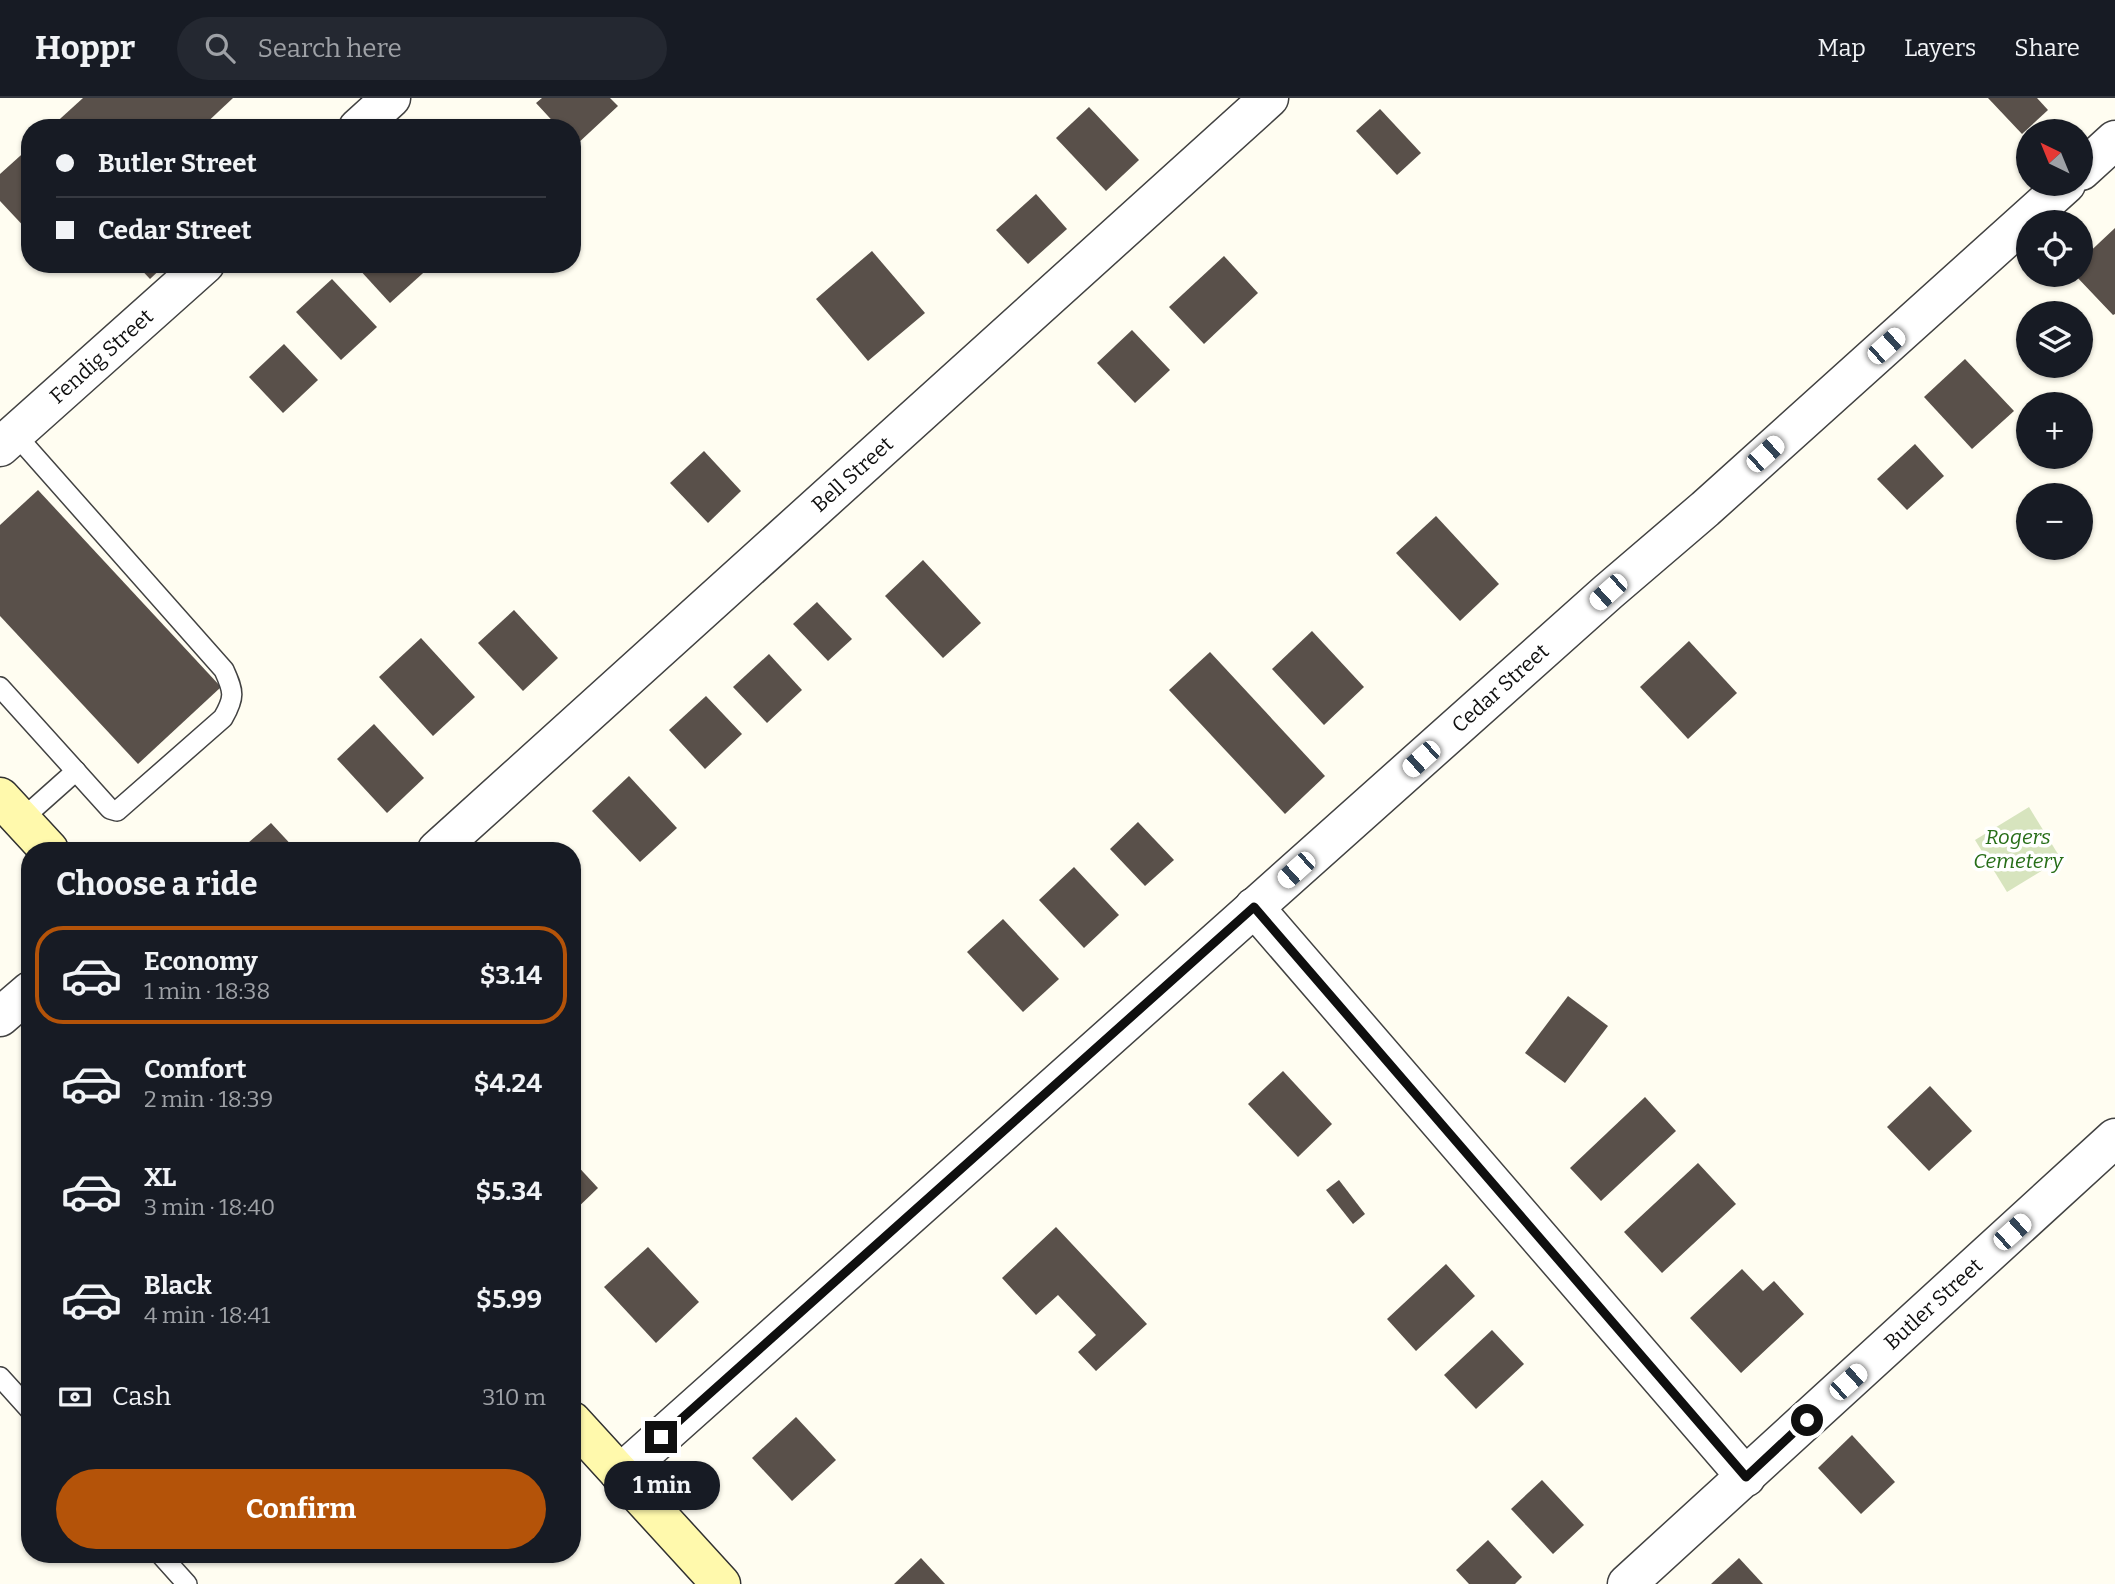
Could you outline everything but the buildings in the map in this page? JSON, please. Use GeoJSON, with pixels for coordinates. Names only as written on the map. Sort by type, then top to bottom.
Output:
{"type":"FeatureCollection","features":[{"type":"Feature","properties":{"kind":"main road"},"geometry":{"type":"LineString","coordinates":[[11,808],[42,842]]}},
{"type":"Feature","properties":{"kind":"main road"},"geometry":{"type":"LineString","coordinates":[[581,1431],[721,1584]]}},
{"type":"Feature","properties":{"kind":"street"},"geometry":{"type":"LineString","coordinates":[[368,119],[391,98]]}},
{"type":"Feature","properties":{"kind":"street","name":"Bell Street"},"geometry":{"type":"LineString","coordinates":[[446,842],[1269,98]]}},
{"type":"Feature","properties":{"kind":"street"},"geometry":{"type":"LineString","coordinates":[[2093,160],[2115,140]]}},
{"type":"Feature","properties":{"kind":"street","name":"Cedar Street"},"geometry":{"type":"LineString","coordinates":[[620,1474],[1597,601],[1705,509],[2053,196]]}},
{"type":"Feature","properties":{"kind":"street","name":"Fendig Street"},"geometry":{"type":"LineString","coordinates":[[7,441],[195,273]]}},
{"type":"Feature","properties":{"kind":"street"},"geometry":{"type":"LineString","coordinates":[[1254,907],[1746,1477]]}},
{"type":"Feature","properties":{"kind":"street"},"geometry":{"type":"LineString","coordinates":[[0,1017],[21,999]]}},
{"type":"Feature","properties":{"kind":"street","name":"Butler Street"},"geometry":{"type":"LineString","coordinates":[[1627,1584],[2115,1138]]}},
{"type":"Feature","properties":{"kind":"lane"},"geometry":{"type":"LineString","coordinates":[[0,687],[110,809],[117,811],[223,718],[233,701],[231,685],[224,670],[7,441]]}},
{"type":"Feature","properties":{"kind":"lane"},"geometry":{"type":"LineString","coordinates":[[11,808],[76,771]]}},
{"type":"Feature","properties":{"kind":"lane"},"geometry":{"type":"LineString","coordinates":[[0,1377],[21,1400]]}},
{"type":"Feature","properties":{"kind":"lane"},"geometry":{"type":"LineString","coordinates":[[168,1563],[187,1584]]}},
{"type":"Feature","properties":{"kind":"green space","name":"Rogers Cemetery"},"geometry":{"type":"Polygon","coordinates":[[[2029,807],[2061,859],[2007,892],[1975,840],[2029,807]]]}},
{"type":"Feature","properties":{"kind":"route"},"geometry":{"type":"LineString","coordinates":[[661,1437],[1254,907],[1746,1477],[1807,1420]]}}]}
